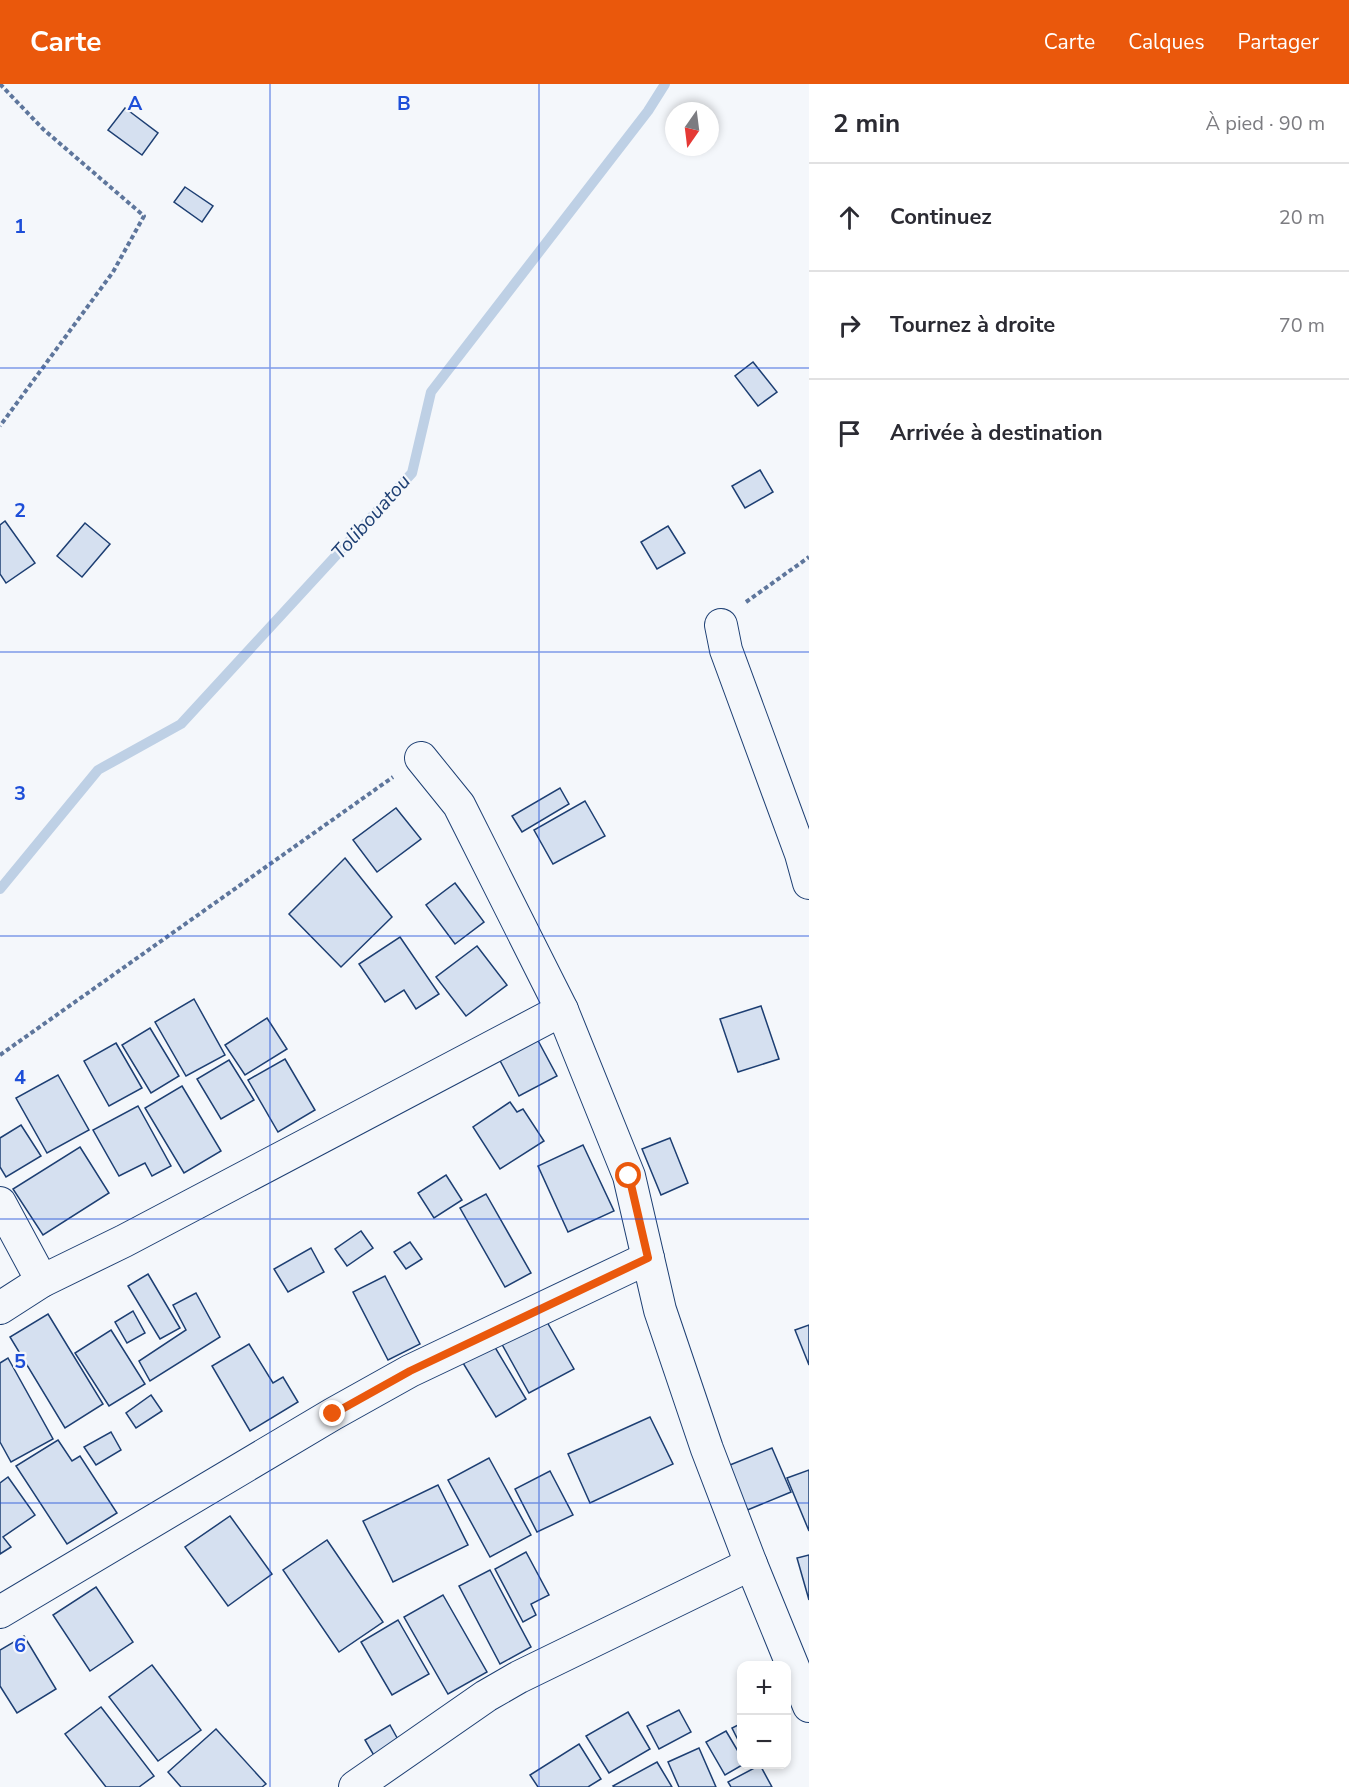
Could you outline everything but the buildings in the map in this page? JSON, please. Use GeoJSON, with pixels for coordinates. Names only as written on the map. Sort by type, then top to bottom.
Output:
{"type":"FeatureCollection","features":[{"type":"Feature","properties":{"kind":"street"},"geometry":{"type":"LineString","coordinates":[[721,625],[726,650],[801,854],[809,883]]}},
{"type":"Feature","properties":{"kind":"street"},"geometry":{"type":"LineString","coordinates":[[421,758],[459,805],[562,1010],[629,1176],[663,1321],[707,1449],[809,1706]]}},
{"type":"Feature","properties":{"kind":"street"},"geometry":{"type":"LineString","coordinates":[[0,1308],[42,1281],[145,1230],[562,1010]]}},
{"type":"Feature","properties":{"kind":"street"},"geometry":{"type":"LineString","coordinates":[[0,1203],[42,1281]]}},
{"type":"Feature","properties":{"kind":"street"},"geometry":{"type":"LineString","coordinates":[[0,1612],[333,1414],[410,1371],[648,1258]]}},
{"type":"Feature","properties":{"kind":"street"},"geometry":{"type":"LineString","coordinates":[[355,1787],[486,1696],[519,1677],[751,1564]]}},
{"type":"Feature","properties":{"kind":"path"},"geometry":{"type":"LineString","coordinates":[[0,84],[43,129],[144,216],[113,272],[0,426]]}},
{"type":"Feature","properties":{"kind":"path"},"geometry":{"type":"LineString","coordinates":[[721,625],[735,610],[809,557]]}},
{"type":"Feature","properties":{"kind":"path"},"geometry":{"type":"LineString","coordinates":[[0,1055],[421,758]]}},
{"type":"Feature","properties":{"kind":"waterway","name":"Tolibouatou"},"geometry":{"type":"LineString","coordinates":[[0,889],[98,770],[181,724],[412,473],[431,392],[648,111],[665,84]]}},
{"type":"Feature","properties":{"kind":"route"},"geometry":{"type":"LineString","coordinates":[[333,1414],[410,1371],[648,1258],[629,1176]]}}]}
